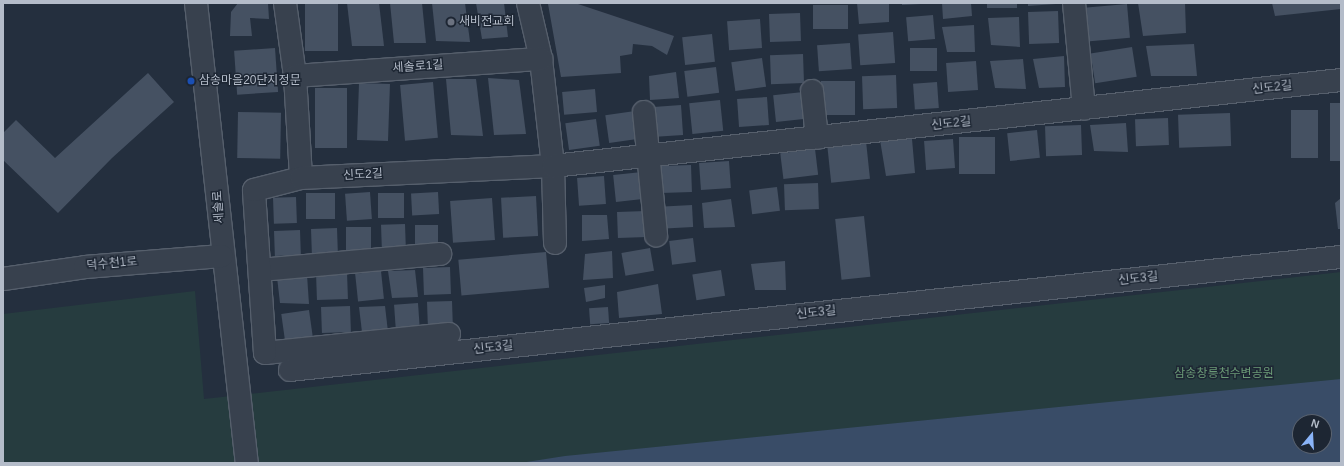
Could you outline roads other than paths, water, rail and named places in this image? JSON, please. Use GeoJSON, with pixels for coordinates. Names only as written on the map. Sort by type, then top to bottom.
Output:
{"type":"FeatureCollection","features":[{"type":"Feature","properties":{"kind":"street","name":"세솔로"},"geometry":{"type":"LineString","coordinates":[[196,3],[210,123],[222,256],[247,463]]}},
{"type":"Feature","properties":{"kind":"street"},"geometry":{"type":"LineString","coordinates":[[285,3],[295,76],[301,178]]}},
{"type":"Feature","properties":{"kind":"street"},"geometry":{"type":"LineString","coordinates":[[528,3],[541,59],[553,166],[555,243]]}},
{"type":"Feature","properties":{"kind":"street"},"geometry":{"type":"LineString","coordinates":[[1074,3],[1084,109]]}},
{"type":"Feature","properties":{"kind":"street","name":"세솔로1길"},"geometry":{"type":"LineString","coordinates":[[295,76],[541,59]]}},
{"type":"Feature","properties":{"kind":"street","name":"신도2길"},"geometry":{"type":"LineString","coordinates":[[450,334],[265,353],[254,190],[301,178],[553,166],[1341,80]]}},
{"type":"Feature","properties":{"kind":"street"},"geometry":{"type":"LineString","coordinates":[[812,91],[817,138]]}},
{"type":"Feature","properties":{"kind":"street"},"geometry":{"type":"LineString","coordinates":[[644,112],[656,235]]}},
{"type":"Feature","properties":{"kind":"street"},"geometry":{"type":"LineString","coordinates":[[260,270],[440,254]]}},
{"type":"Feature","properties":{"kind":"street","name":"덕수천1로"},"geometry":{"type":"LineString","coordinates":[[3,279],[86,267],[222,256]]}},
{"type":"Feature","properties":{"kind":"street","name":"신도3길"},"geometry":{"type":"LineString","coordinates":[[290,370],[1341,257]]}},
{"type":"Feature","properties":{"kind":"water"},"geometry":{"type":"Polygon","coordinates":[[[1341,379],[1341,463],[520,463],[565,456],[1341,379]]]}},
{"type":"Feature","properties":{"kind":"place","name":"새비전교회"},"geometry":{"type":"Point","coordinates":[451,22]}},
{"type":"Feature","properties":{"kind":"place","name":"삼송마을20단지정문"},"geometry":{"type":"Point","coordinates":[191,81]}},
{"type":"Feature","properties":{"kind":"park label","name":"삼송창릉천수변공원"},"geometry":{"type":"Point","coordinates":[1224,374]}}]}
